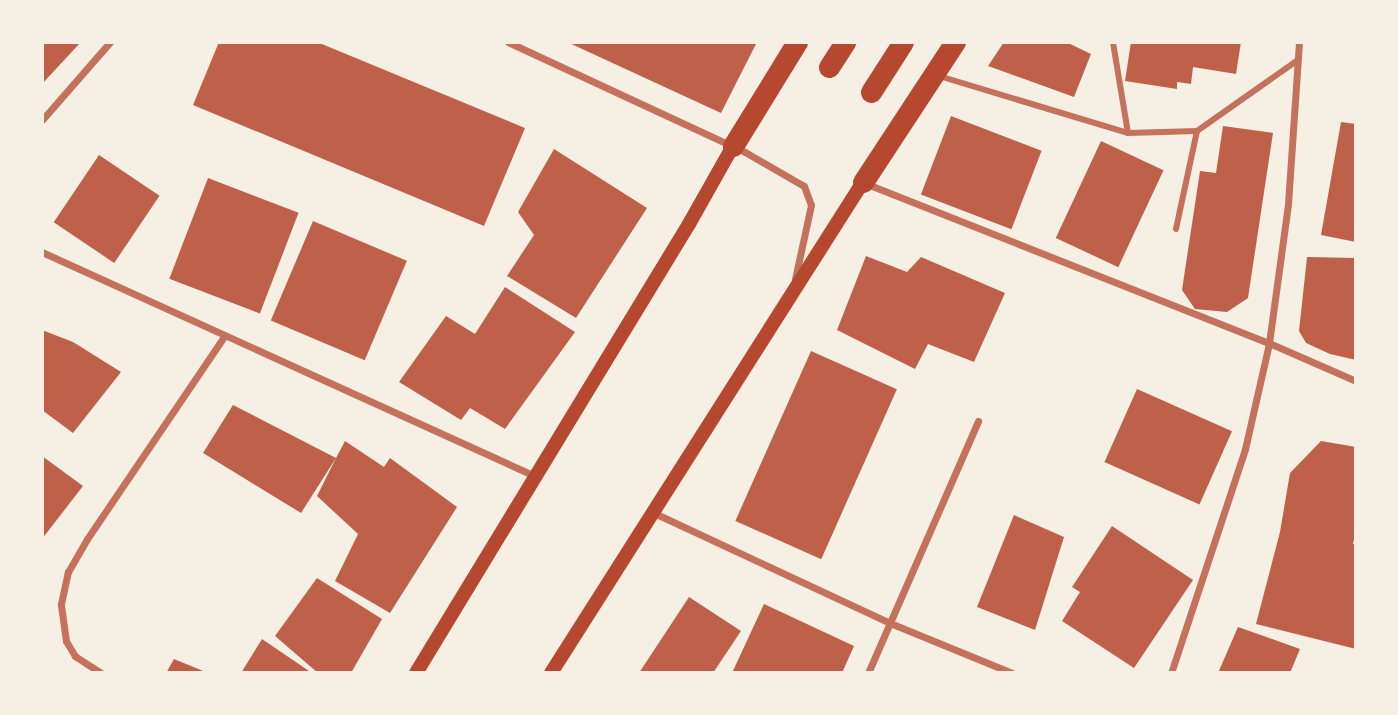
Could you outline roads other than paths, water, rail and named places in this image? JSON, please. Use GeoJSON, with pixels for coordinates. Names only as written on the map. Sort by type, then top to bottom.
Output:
{"type":"FeatureCollection","features":[{"type":"Feature","properties":{"kind":"highway"},"geometry":{"type":"LineString","coordinates":[[733,146],[797,42]]}},
{"type":"Feature","properties":{"kind":"highway"},"geometry":{"type":"LineString","coordinates":[[829,67],[845,42]]}},
{"type":"Feature","properties":{"kind":"highway"},"geometry":{"type":"LineString","coordinates":[[871,92],[903,42]]}},
{"type":"Feature","properties":{"kind":"highway"},"geometry":{"type":"LineString","coordinates":[[863,182],[955,42]]}},
{"type":"Feature","properties":{"kind":"main road"},"geometry":{"type":"LineString","coordinates":[[416,673],[733,146]]}},
{"type":"Feature","properties":{"kind":"main road"},"geometry":{"type":"LineString","coordinates":[[551,673],[863,182]]}},
{"type":"Feature","properties":{"kind":"street"},"geometry":{"type":"LineString","coordinates":[[42,120],[110,42]]}},
{"type":"Feature","properties":{"kind":"street"},"geometry":{"type":"LineString","coordinates":[[1113,42],[1128,133]]}},
{"type":"Feature","properties":{"kind":"street"},"geometry":{"type":"LineString","coordinates":[[1171,673],[1245,449],[1269,343],[1288,204],[1300,42]]}},
{"type":"Feature","properties":{"kind":"street"},"geometry":{"type":"LineString","coordinates":[[511,43],[774,166],[804,186],[811,205],[792,294]]}},
{"type":"Feature","properties":{"kind":"street"},"geometry":{"type":"LineString","coordinates":[[934,74],[1128,133],[1197,131],[1298,60]]}},
{"type":"Feature","properties":{"kind":"street"},"geometry":{"type":"LineString","coordinates":[[1176,229],[1197,131]]}},
{"type":"Feature","properties":{"kind":"street"},"geometry":{"type":"LineString","coordinates":[[863,182],[1269,343],[1356,381]]}},
{"type":"Feature","properties":{"kind":"street"},"geometry":{"type":"LineString","coordinates":[[42,252],[535,476]]}},
{"type":"Feature","properties":{"kind":"street"},"geometry":{"type":"LineString","coordinates":[[101,673],[75,656],[66,641],[61,604],[68,572],[87,538],[225,335]]}},
{"type":"Feature","properties":{"kind":"street"},"geometry":{"type":"LineString","coordinates":[[868,673],[978,421]]}},
{"type":"Feature","properties":{"kind":"street"},"geometry":{"type":"LineString","coordinates":[[652,512],[890,623],[1012,673]]}}]}
